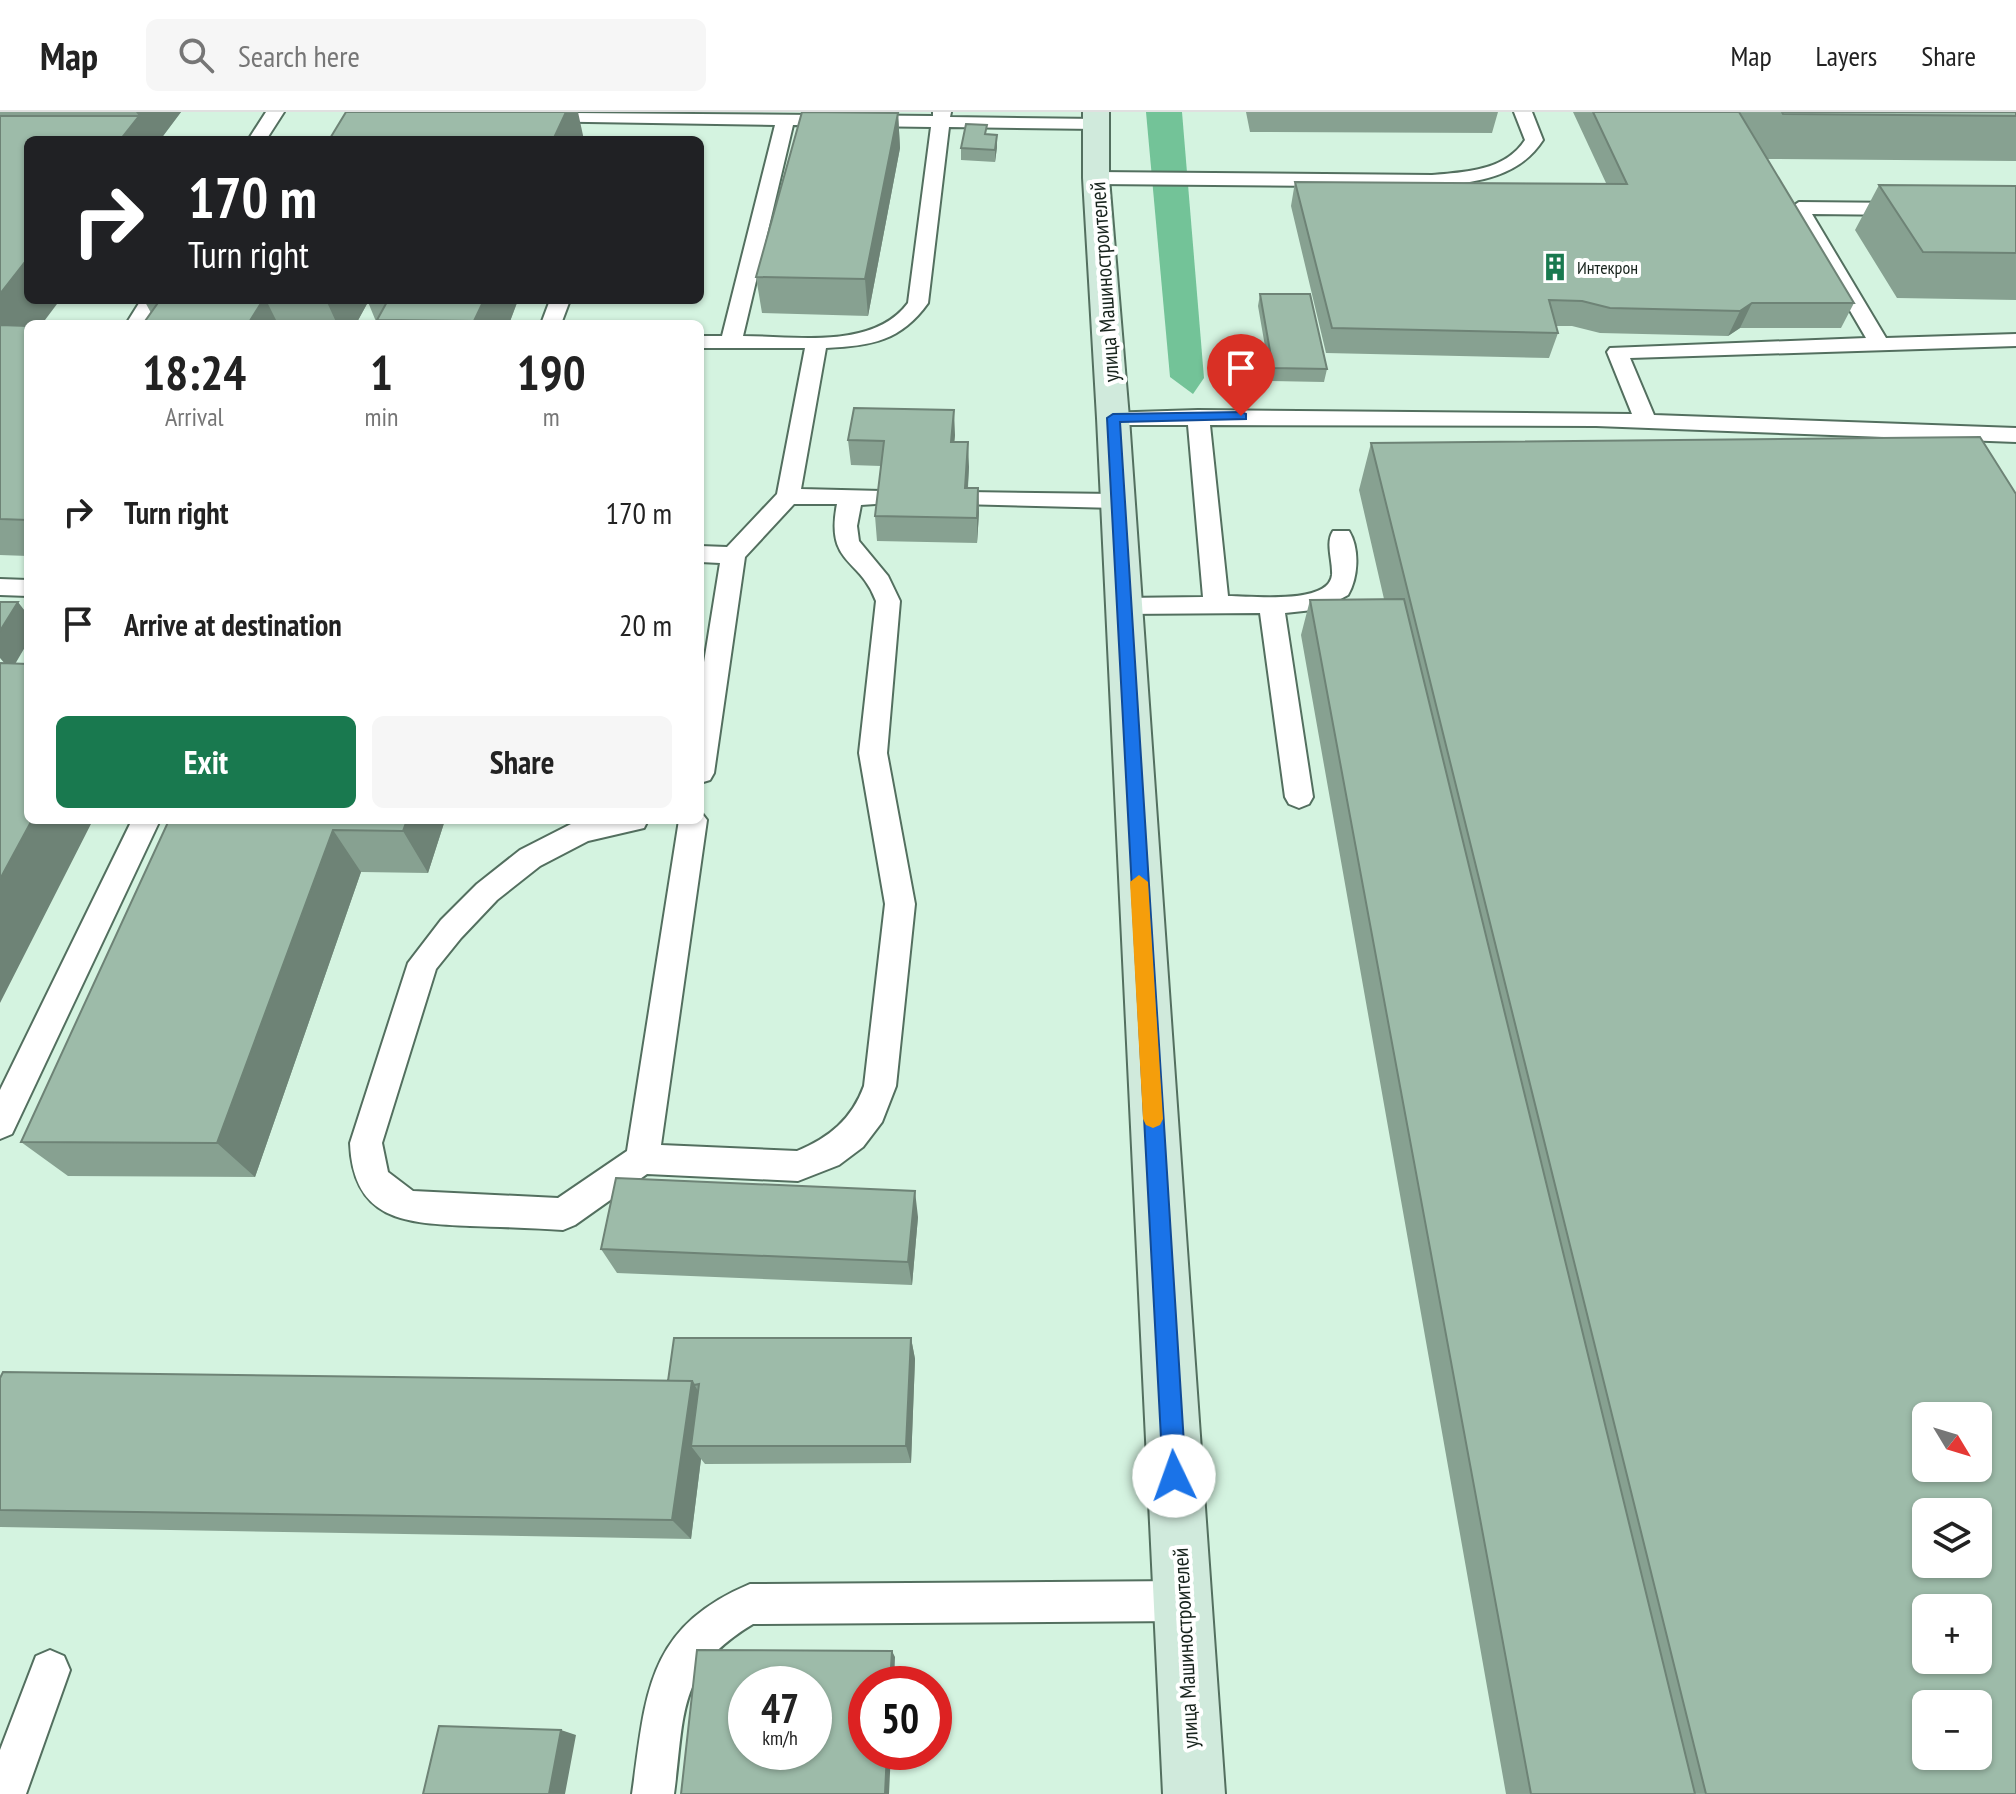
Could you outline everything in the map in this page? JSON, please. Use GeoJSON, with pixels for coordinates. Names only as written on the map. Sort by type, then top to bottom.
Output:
{"type":"FeatureCollection","features":[{"type":"Feature","properties":{"kind":"main road","name":"улица Машиностроителей"},"geometry":{"type":"LineString","coordinates":[[1096,118],[1096,178],[1113,418],[1194,1794]]}},
{"type":"Feature","properties":{"kind":"lane"},"geometry":{"type":"LineString","coordinates":[[260,136],[275,112]]}},
{"type":"Feature","properties":{"kind":"lane"},"geometry":{"type":"LineString","coordinates":[[455,112],[467,115],[785,120],[1096,118]]}},
{"type":"Feature","properties":{"kind":"lane"},"geometry":{"type":"LineString","coordinates":[[1096,178],[1432,181],[1459,178],[1496,170],[1518,160],[1530,150],[1534,140],[1523,112]]}},
{"type":"Feature","properties":{"kind":"lane"},"geometry":{"type":"LineString","coordinates":[[616,136],[622,117]]}},
{"type":"Feature","properties":{"kind":"lane"},"geometry":{"type":"LineString","coordinates":[[704,342],[871,339],[893,329],[910,316],[918,303],[942,117]]}},
{"type":"Feature","properties":{"kind":"lane"},"geometry":{"type":"LineString","coordinates":[[731,342],[785,120]]}},
{"type":"Feature","properties":{"kind":"lane"},"geometry":{"type":"LineString","coordinates":[[1879,343],[1799,208],[1923,209]]}},
{"type":"Feature","properties":{"kind":"lane"},"geometry":{"type":"LineString","coordinates":[[1646,421],[1617,352],[2016,340]]}},
{"type":"Feature","properties":{"kind":"lane"},"geometry":{"type":"LineString","coordinates":[[704,747],[733,555],[788,496],[817,342]]}},
{"type":"Feature","properties":{"kind":"lane"},"geometry":{"type":"LineString","coordinates":[[1198,417],[1216,605]]}},
{"type":"Feature","properties":{"kind":"lane"},"geometry":{"type":"LineString","coordinates":[[1113,418],[1646,421],[2016,435]]}},
{"type":"Feature","properties":{"kind":"lane"},"geometry":{"type":"LineString","coordinates":[[788,496],[882,498]]}},
{"type":"Feature","properties":{"kind":"lane"},"geometry":{"type":"LineString","coordinates":[[616,824],[581,832],[530,858],[487,892],[423,963],[366,1143],[366,1165],[388,1197],[411,1207],[563,1214],[642,1159],[798,1166],[827,1154],[851,1137],[871,1112],[880,1086],[900,904],[873,753],[888,601],[879,580],[850,549],[845,531],[850,497]]}},
{"type":"Feature","properties":{"kind":"lane"},"geometry":{"type":"LineString","coordinates":[[967,499],[1116,501]]}},
{"type":"Feature","properties":{"kind":"lane"},"geometry":{"type":"LineString","coordinates":[[1122,606],[1307,604],[1333,596],[1345,579],[1341,537]]}},
{"type":"Feature","properties":{"kind":"lane"},"geometry":{"type":"LineString","coordinates":[[704,554],[733,555]]}},
{"type":"Feature","properties":{"kind":"lane"},"geometry":{"type":"LineString","coordinates":[[0,587],[24,588]]}},
{"type":"Feature","properties":{"kind":"lane"},"geometry":{"type":"LineString","coordinates":[[1271,605],[1299,797]]}},
{"type":"Feature","properties":{"kind":"lane"},"geometry":{"type":"LineString","coordinates":[[0,1124],[144,824]]}},
{"type":"Feature","properties":{"kind":"lane"},"geometry":{"type":"LineString","coordinates":[[642,1159],[692,824]]}},
{"type":"Feature","properties":{"kind":"lane"},"geometry":{"type":"LineString","coordinates":[[653,1794],[667,1691],[683,1662],[705,1634],[728,1614],[750,1604],[1182,1601]]}},
{"type":"Feature","properties":{"kind":"lane"},"geometry":{"type":"LineString","coordinates":[[5,1794],[50,1670]]}},
{"type":"Feature","properties":{"kind":"green space"},"geometry":{"type":"Polygon","coordinates":[[[1146,112],[1182,112],[1204,378],[1193,394],[1170,377],[1146,112]]]}},
{"type":"Feature","properties":{"kind":"building"},"geometry":{"type":"Polygon","coordinates":[[[346,112],[566,112],[555,136],[331,136],[346,112]]]}},
{"type":"Feature","properties":{"kind":"building"},"geometry":{"type":"Polygon","coordinates":[[[802,112],[898,113],[865,279],[756,277],[802,112]]]}},
{"type":"Feature","properties":{"kind":"building","name":"Интекрон"},"geometry":{"type":"Polygon","coordinates":[[[1593,112],[1739,112],[1854,303],[1752,303],[1740,311],[1610,308],[1582,301],[1549,300],[1558,333],[1332,328],[1295,182],[1627,184],[1593,112]]]}},
{"type":"Feature","properties":{"kind":"building"},"geometry":{"type":"Polygon","coordinates":[[[2016,112],[2016,116],[1783,114],[2016,112]]]}},
{"type":"Feature","properties":{"kind":"building"},"geometry":{"type":"Polygon","coordinates":[[[0,116],[139,116],[123,136],[24,136],[24,263],[0,294],[0,116]]]}},
{"type":"Feature","properties":{"kind":"building"},"geometry":{"type":"Polygon","coordinates":[[[966,124],[987,125],[985,134],[997,135],[995,150],[961,148],[966,124]]]}},
{"type":"Feature","properties":{"kind":"building"},"geometry":{"type":"Polygon","coordinates":[[[1879,185],[2016,186],[2016,253],[1923,252],[1879,185]]]}},
{"type":"Feature","properties":{"kind":"building"},"geometry":{"type":"Polygon","coordinates":[[[1260,294],[1310,294],[1327,369],[1273,368],[1260,294]]]}},
{"type":"Feature","properties":{"kind":"building"},"geometry":{"type":"Polygon","coordinates":[[[157,304],[260,304],[250,320],[146,320],[157,304]]]}},
{"type":"Feature","properties":{"kind":"building"},"geometry":{"type":"Polygon","coordinates":[[[386,304],[482,304],[474,320],[377,320],[386,304]]]}},
{"type":"Feature","properties":{"kind":"building"},"geometry":{"type":"Polygon","coordinates":[[[0,325],[24,326],[24,520],[0,519],[0,325]]]}},
{"type":"Feature","properties":{"kind":"building"},"geometry":{"type":"Polygon","coordinates":[[[854,408],[954,410],[951,442],[968,442],[965,488],[978,488],[977,518],[875,516],[884,441],[848,440],[854,408]]]}},
{"type":"Feature","properties":{"kind":"building"},"geometry":{"type":"Polygon","coordinates":[[[1980,437],[2016,494],[2016,1794],[1706,1794],[1371,443],[1980,437]]]}},
{"type":"Feature","properties":{"kind":"building"},"geometry":{"type":"Polygon","coordinates":[[[1404,599],[1695,1794],[1531,1794],[1310,600],[1404,599]]]}},
{"type":"Feature","properties":{"kind":"building"},"geometry":{"type":"Polygon","coordinates":[[[0,602],[18,602],[0,631],[0,602]]]}},
{"type":"Feature","properties":{"kind":"building"},"geometry":{"type":"Polygon","coordinates":[[[0,663],[24,664],[24,824],[30,824],[0,879],[0,663]]]}},
{"type":"Feature","properties":{"kind":"building"},"geometry":{"type":"Polygon","coordinates":[[[167,824],[406,824],[403,831],[333,830],[217,1143],[21,1142],[167,824]]]}},
{"type":"Feature","properties":{"kind":"building"},"geometry":{"type":"Polygon","coordinates":[[[616,1178],[915,1191],[908,1262],[601,1249],[616,1178]]]}},
{"type":"Feature","properties":{"kind":"building"},"geometry":{"type":"Polygon","coordinates":[[[674,1338],[911,1338],[906,1446],[691,1446],[699,1384],[668,1381],[674,1338]]]}},
{"type":"Feature","properties":{"kind":"building"},"geometry":{"type":"Polygon","coordinates":[[[3,1372],[692,1381],[672,1520],[0,1510],[0,1378],[3,1372]]]}},
{"type":"Feature","properties":{"kind":"building"},"geometry":{"type":"Polygon","coordinates":[[[697,1650],[892,1651],[891,1666],[848,1666],[848,1770],[886,1770],[885,1794],[681,1794],[697,1650]]]}},
{"type":"Feature","properties":{"kind":"building"},"geometry":{"type":"Polygon","coordinates":[[[439,1726],[561,1730],[549,1794],[423,1794],[439,1726]]]}},
{"type":"Feature","properties":{"kind":"slow traffic"},"geometry":{"type":"LineString","coordinates":[[1139,882],[1153,1119]]}},
{"type":"Feature","properties":{"kind":"place","name":"Интекрон"},"geometry":{"type":"Point","coordinates":[1555,267]}},
{"type":"Feature","properties":{"kind":"route"},"geometry":{"type":"LineString","coordinates":[[1174,1476],[1113,418],[1241,416]]}}]}
